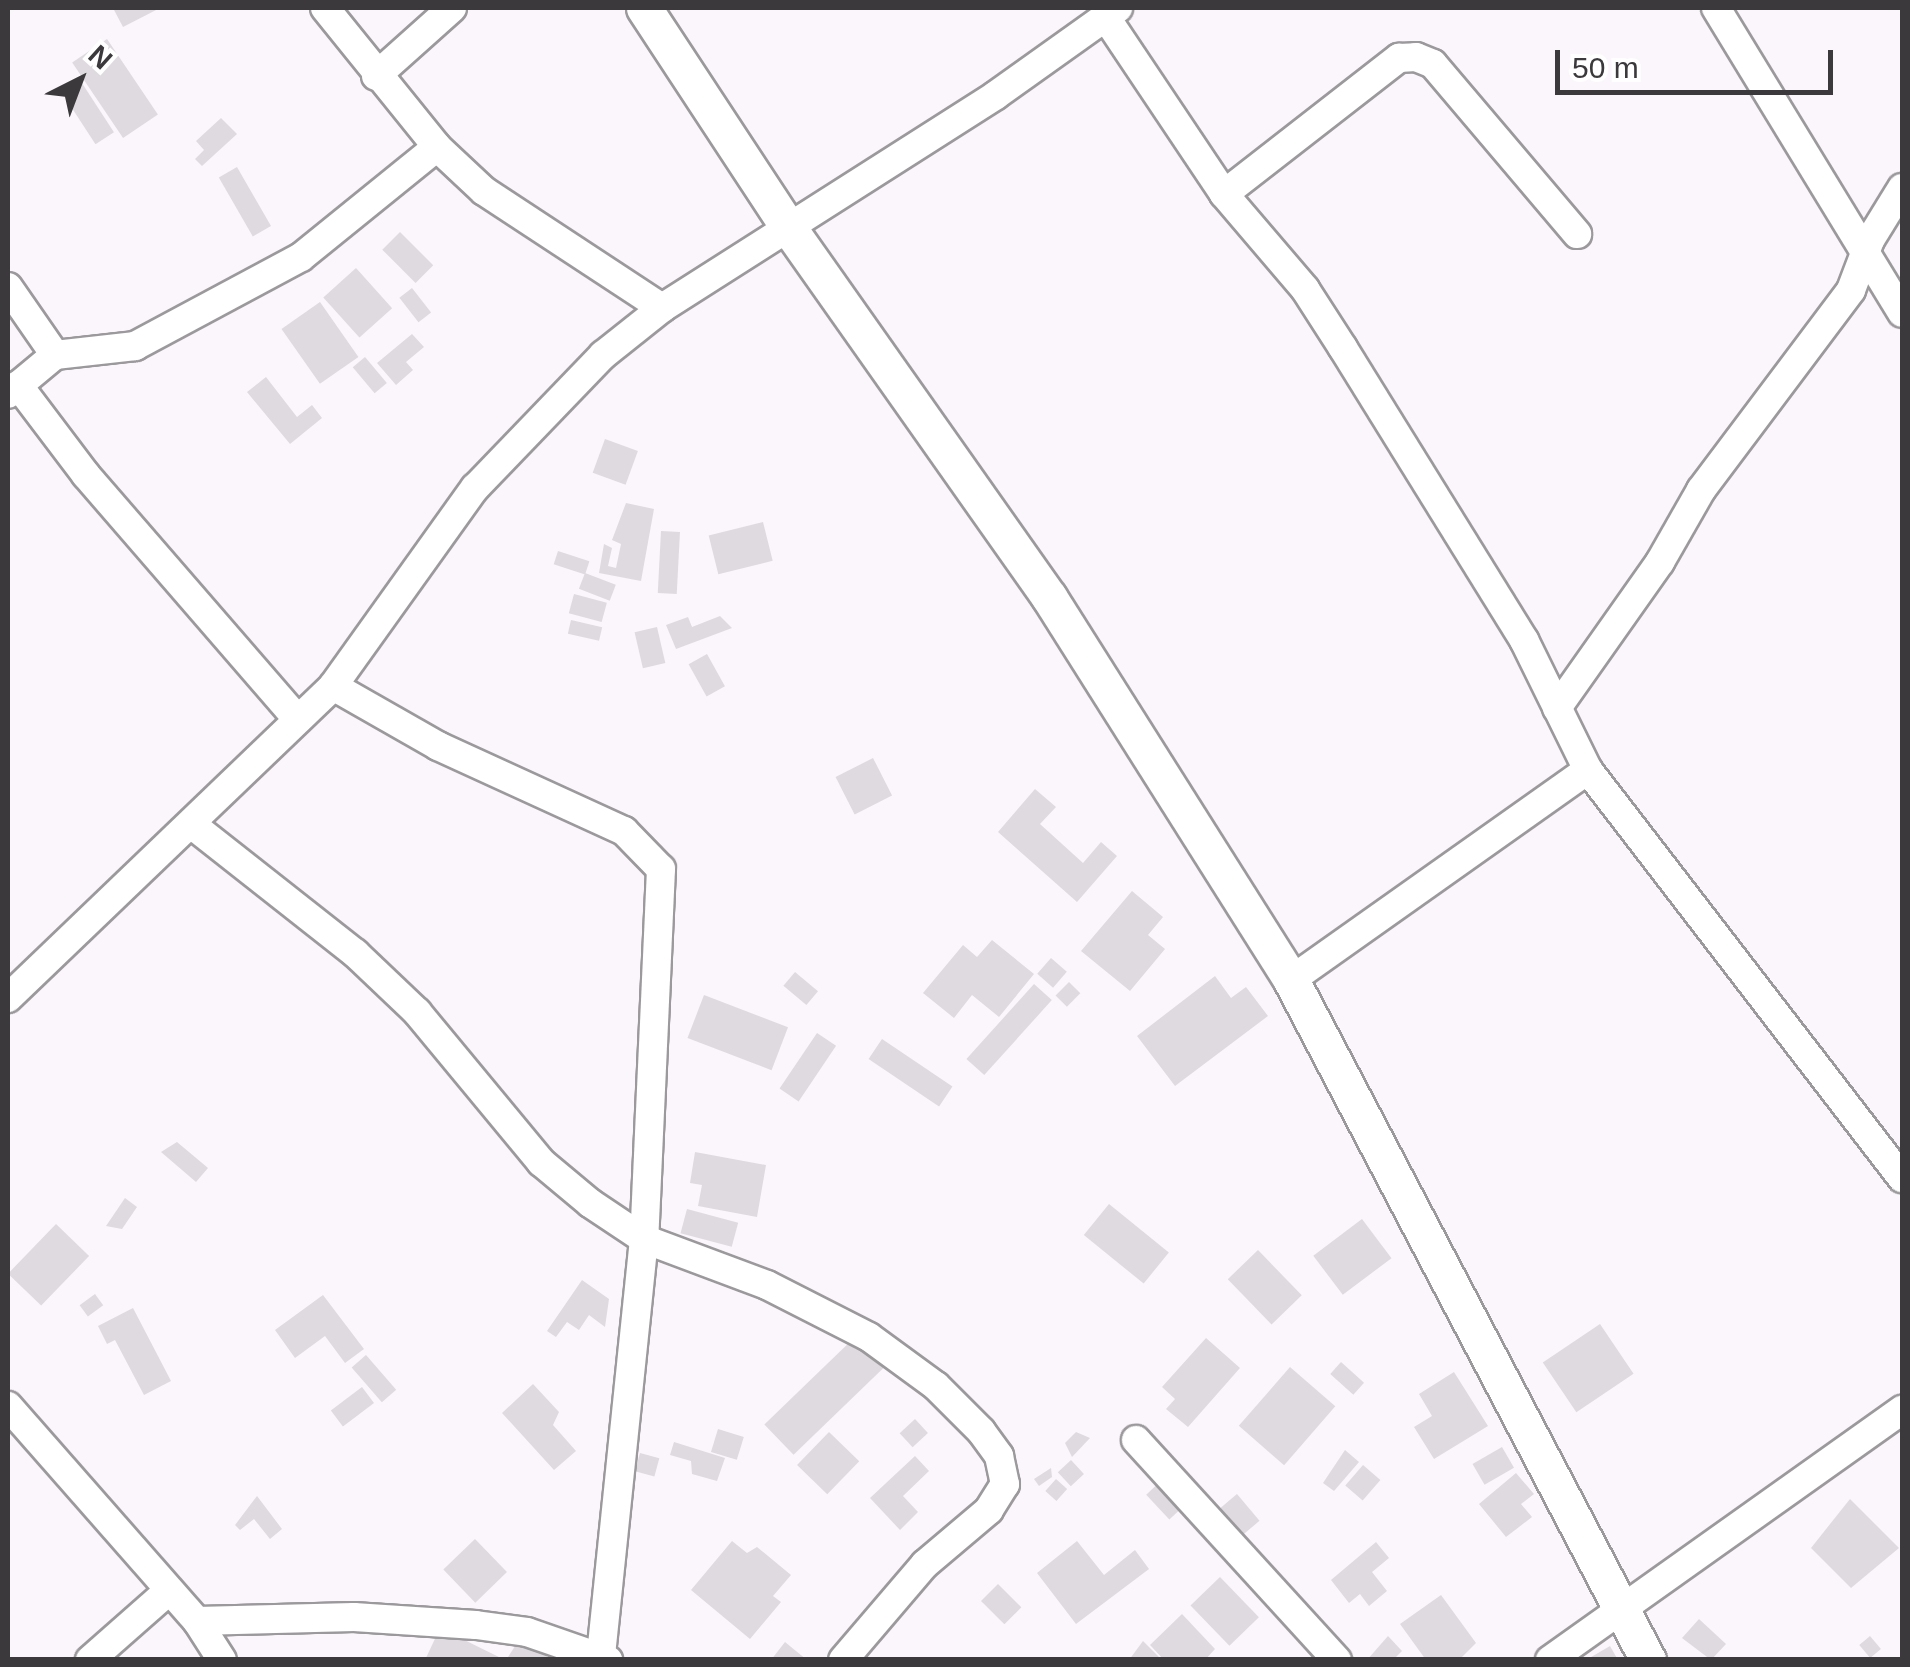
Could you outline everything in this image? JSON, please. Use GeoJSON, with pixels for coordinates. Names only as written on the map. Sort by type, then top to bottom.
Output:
{"type":"FeatureCollection","features":[{"type":"Feature","properties":{"kind":"street"},"geometry":{"type":"LineString","coordinates":[[325,8],[437,147],[499,202],[662,308]]}},
{"type":"Feature","properties":{"kind":"street"},"geometry":{"type":"LineString","coordinates":[[376,76],[452,8]]}},
{"type":"Feature","properties":{"kind":"street"},"geometry":{"type":"LineString","coordinates":[[644,8],[788,227],[1049,597],[1291,980],[1543,1468],[1626,1610],[1648,1660]]}},
{"type":"Feature","properties":{"kind":"street"},"geometry":{"type":"LineString","coordinates":[[1716,8],[1902,313]]}},
{"type":"Feature","properties":{"kind":"street"},"geometry":{"type":"LineString","coordinates":[[8,998],[333,686],[476,488],[547,409],[662,308],[996,95],[1112,12],[1224,194],[1305,289],[1343,348],[1524,640],[1588,770],[1902,1178]]}},
{"type":"Feature","properties":{"kind":"street"},"geometry":{"type":"LineString","coordinates":[[1224,194],[1399,58],[1416,57],[1433,64],[1578,234]]}},
{"type":"Feature","properties":{"kind":"street"},"geometry":{"type":"LineString","coordinates":[[297,719],[13,390],[56,355],[135,346],[300,257],[437,147]]}},
{"type":"Feature","properties":{"kind":"street"},"geometry":{"type":"LineString","coordinates":[[1557,708],[1660,562],[1701,490],[1851,290],[1866,252],[1902,188]]}},
{"type":"Feature","properties":{"kind":"street"},"geometry":{"type":"LineString","coordinates":[[8,287],[56,355]]}},
{"type":"Feature","properties":{"kind":"street"},"geometry":{"type":"LineString","coordinates":[[197,1621],[354,1617],[476,1625],[605,1657],[644,1239],[661,868],[624,830],[438,746],[333,686]]}},
{"type":"Feature","properties":{"kind":"street"},"geometry":{"type":"LineString","coordinates":[[1291,980],[1588,770]]}},
{"type":"Feature","properties":{"kind":"street"},"geometry":{"type":"LineString","coordinates":[[192,824],[356,953],[417,1012],[540,1162],[644,1239],[767,1284],[868,1336],[936,1386],[999,1456],[1005,1484],[989,1510],[925,1564],[843,1660]]}},
{"type":"Feature","properties":{"kind":"street"},"geometry":{"type":"LineString","coordinates":[[8,1406],[166,1593],[197,1621],[222,1660]]}},
{"type":"Feature","properties":{"kind":"street"},"geometry":{"type":"LineString","coordinates":[[1550,1660],[1626,1610],[1902,1410]]}},
{"type":"Feature","properties":{"kind":"street"},"geometry":{"type":"LineString","coordinates":[[1136,1440],[1337,1660]]}},
{"type":"Feature","properties":{"kind":"street"},"geometry":{"type":"LineString","coordinates":[[90,1660],[166,1593]]}},
{"type":"Feature","properties":{"kind":"building"},"geometry":{"type":"Polygon","coordinates":[[[113,8],[160,8],[123,27],[113,8]]]}},
{"type":"Feature","properties":{"kind":"building"},"geometry":{"type":"Polygon","coordinates":[[[107,39],[158,114],[123,138],[72,62],[107,39]]]}},
{"type":"Feature","properties":{"kind":"building"},"geometry":{"type":"Polygon","coordinates":[[[78,77],[114,132],[95,144],[60,89],[78,77]]]}},
{"type":"Feature","properties":{"kind":"building"},"geometry":{"type":"Polygon","coordinates":[[[221,118],[237,134],[202,166],[195,159],[204,150],[196,141],[221,118]]]}},
{"type":"Feature","properties":{"kind":"building"},"geometry":{"type":"Polygon","coordinates":[[[237,167],[271,226],[253,236],[219,178],[237,167]]]}},
{"type":"Feature","properties":{"kind":"building"},"geometry":{"type":"Polygon","coordinates":[[[400,232],[433,265],[416,283],[382,250],[400,232]]]}},
{"type":"Feature","properties":{"kind":"building"},"geometry":{"type":"Polygon","coordinates":[[[356,268],[392,308],[359,338],[323,297],[356,268]]]}},
{"type":"Feature","properties":{"kind":"building"},"geometry":{"type":"Polygon","coordinates":[[[412,288],[431,312],[418,322],[399,298],[412,288]]]}},
{"type":"Feature","properties":{"kind":"building"},"geometry":{"type":"Polygon","coordinates":[[[320,302],[358,357],[320,384],[281,329],[320,302]]]}},
{"type":"Feature","properties":{"kind":"building"},"geometry":{"type":"Polygon","coordinates":[[[412,334],[424,347],[406,362],[413,370],[396,385],[377,363],[412,334]]]}},
{"type":"Feature","properties":{"kind":"building"},"geometry":{"type":"Polygon","coordinates":[[[365,357],[387,383],[375,393],[353,367],[365,357]]]}},
{"type":"Feature","properties":{"kind":"building"},"geometry":{"type":"Polygon","coordinates":[[[266,377],[297,417],[312,405],[322,418],[290,444],[247,392],[266,377]]]}},
{"type":"Feature","properties":{"kind":"building"},"geometry":{"type":"Polygon","coordinates":[[[605,439],[638,451],[626,485],[593,473],[605,439]]]}},
{"type":"Feature","properties":{"kind":"building"},"geometry":{"type":"Polygon","coordinates":[[[626,503],[654,509],[641,581],[599,573],[604,544],[612,548],[608,566],[616,568],[621,544],[612,540],[626,503]]]}},
{"type":"Feature","properties":{"kind":"building"},"geometry":{"type":"Polygon","coordinates":[[[763,522],[773,561],[718,574],[709,536],[763,522]]]}},
{"type":"Feature","properties":{"kind":"building"},"geometry":{"type":"Polygon","coordinates":[[[661,531],[680,532],[677,594],[658,593],[661,531]]]}},
{"type":"Feature","properties":{"kind":"building"},"geometry":{"type":"Polygon","coordinates":[[[558,551],[589,561],[585,575],[554,564],[558,551]]]}},
{"type":"Feature","properties":{"kind":"building"},"geometry":{"type":"Polygon","coordinates":[[[585,573],[616,585],[610,601],[579,589],[585,573]]]}},
{"type":"Feature","properties":{"kind":"building"},"geometry":{"type":"Polygon","coordinates":[[[574,594],[607,603],[602,622],[569,613],[574,594]]]}},
{"type":"Feature","properties":{"kind":"building"},"geometry":{"type":"Polygon","coordinates":[[[720,616],[732,628],[676,649],[666,625],[688,617],[692,627],[720,616]]]}},
{"type":"Feature","properties":{"kind":"building"},"geometry":{"type":"Polygon","coordinates":[[[571,620],[602,627],[599,641],[568,634],[571,620]]]}},
{"type":"Feature","properties":{"kind":"building"},"geometry":{"type":"Polygon","coordinates":[[[657,627],[665,663],[643,668],[635,632],[657,627]]]}},
{"type":"Feature","properties":{"kind":"building"},"geometry":{"type":"Polygon","coordinates":[[[707,654],[725,686],[707,697],[689,664],[707,654]]]}},
{"type":"Feature","properties":{"kind":"building"},"geometry":{"type":"Polygon","coordinates":[[[873,758],[892,795],[855,814],[836,777],[873,758]]]}},
{"type":"Feature","properties":{"kind":"building"},"geometry":{"type":"Polygon","coordinates":[[[1035,789],[1056,807],[1040,824],[1083,863],[1101,842],[1117,856],[1077,902],[998,832],[1035,789]]]}},
{"type":"Feature","properties":{"kind":"building"},"geometry":{"type":"Polygon","coordinates":[[[1132,891],[1163,917],[1148,935],[1165,949],[1130,991],[1081,951],[1132,891]]]}},
{"type":"Feature","properties":{"kind":"building"},"geometry":{"type":"Polygon","coordinates":[[[992,940],[1034,974],[999,1017],[972,995],[954,1018],[923,993],[963,945],[977,957],[992,940]]]}},
{"type":"Feature","properties":{"kind":"building"},"geometry":{"type":"Polygon","coordinates":[[[1051,958],[1067,972],[1053,988],[1037,974],[1051,958]]]}},
{"type":"Feature","properties":{"kind":"building"},"geometry":{"type":"Polygon","coordinates":[[[795,972],[818,991],[806,1005],[783,986],[795,972]]]}},
{"type":"Feature","properties":{"kind":"building"},"geometry":{"type":"Polygon","coordinates":[[[1215,976],[1231,998],[1246,987],[1268,1016],[1175,1086],[1137,1036],[1215,976]]]}},
{"type":"Feature","properties":{"kind":"building"},"geometry":{"type":"Polygon","coordinates":[[[1069,982],[1080,993],[1067,1007],[1056,995],[1069,982]]]}},
{"type":"Feature","properties":{"kind":"building"},"geometry":{"type":"Polygon","coordinates":[[[1034,984],[1052,1000],[984,1075],[966,1059],[1034,984]]]}},
{"type":"Feature","properties":{"kind":"building"},"geometry":{"type":"Polygon","coordinates":[[[704,995],[788,1027],[772,1070],[688,1038],[704,995]]]}},
{"type":"Feature","properties":{"kind":"building"},"geometry":{"type":"Polygon","coordinates":[[[817,1033],[836,1046],[799,1101],[780,1089],[817,1033]]]}},
{"type":"Feature","properties":{"kind":"building"},"geometry":{"type":"Polygon","coordinates":[[[882,1039],[952,1087],[939,1106],[869,1059],[882,1039]]]}},
{"type":"Feature","properties":{"kind":"building"},"geometry":{"type":"Polygon","coordinates":[[[177,1142],[208,1168],[196,1182],[161,1152],[177,1142]]]}},
{"type":"Feature","properties":{"kind":"building"},"geometry":{"type":"Polygon","coordinates":[[[695,1152],[766,1165],[757,1217],[698,1206],[702,1185],[690,1183],[695,1152]]]}},
{"type":"Feature","properties":{"kind":"building"},"geometry":{"type":"Polygon","coordinates":[[[125,1198],[137,1207],[122,1229],[106,1226],[125,1198]]]}},
{"type":"Feature","properties":{"kind":"building"},"geometry":{"type":"Polygon","coordinates":[[[1109,1204],[1169,1252],[1144,1284],[1084,1235],[1109,1204]]]}},
{"type":"Feature","properties":{"kind":"building"},"geometry":{"type":"Polygon","coordinates":[[[687,1209],[738,1223],[732,1247],[681,1233],[687,1209]]]}},
{"type":"Feature","properties":{"kind":"building"},"geometry":{"type":"Polygon","coordinates":[[[1362,1219],[1391,1258],[1343,1295],[1313,1256],[1362,1219]]]}},
{"type":"Feature","properties":{"kind":"building"},"geometry":{"type":"Polygon","coordinates":[[[56,1224],[89,1256],[41,1306],[8,1274],[56,1224]]]}},
{"type":"Feature","properties":{"kind":"building"},"geometry":{"type":"Polygon","coordinates":[[[1258,1250],[1302,1295],[1272,1324],[1228,1279],[1258,1250]]]}},
{"type":"Feature","properties":{"kind":"building"},"geometry":{"type":"Polygon","coordinates":[[[582,1280],[609,1299],[605,1327],[589,1315],[579,1330],[567,1322],[556,1337],[547,1331],[582,1280]]]}},
{"type":"Feature","properties":{"kind":"building"},"geometry":{"type":"Polygon","coordinates":[[[95,1294],[103,1305],[88,1316],[80,1305],[95,1294]]]}},
{"type":"Feature","properties":{"kind":"building"},"geometry":{"type":"Polygon","coordinates":[[[323,1295],[364,1349],[345,1363],[325,1336],[295,1358],[275,1330],[323,1295]]]}},
{"type":"Feature","properties":{"kind":"building"},"geometry":{"type":"Polygon","coordinates":[[[133,1308],[171,1381],[144,1395],[115,1340],[107,1344],[98,1326],[133,1308]]]}},
{"type":"Feature","properties":{"kind":"building"},"geometry":{"type":"Polygon","coordinates":[[[1600,1324],[1634,1374],[1576,1412],[1543,1363],[1600,1324]]]}},
{"type":"Feature","properties":{"kind":"building"},"geometry":{"type":"Polygon","coordinates":[[[855,1337],[884,1367],[794,1455],[764,1425],[855,1337]]]}},
{"type":"Feature","properties":{"kind":"building"},"geometry":{"type":"Polygon","coordinates":[[[1206,1338],[1240,1368],[1188,1427],[1166,1409],[1175,1399],[1162,1387],[1206,1338]]]}},
{"type":"Feature","properties":{"kind":"building"},"geometry":{"type":"Polygon","coordinates":[[[366,1355],[396,1390],[382,1402],[352,1367],[366,1355]]]}},
{"type":"Feature","properties":{"kind":"building"},"geometry":{"type":"Polygon","coordinates":[[[1341,1362],[1364,1383],[1353,1395],[1330,1374],[1341,1362]]]}},
{"type":"Feature","properties":{"kind":"building"},"geometry":{"type":"Polygon","coordinates":[[[1290,1367],[1335,1406],[1284,1465],[1239,1426],[1290,1367]]]}},
{"type":"Feature","properties":{"kind":"building"},"geometry":{"type":"Polygon","coordinates":[[[1454,1372],[1488,1426],[1434,1459],[1414,1427],[1432,1416],[1419,1394],[1454,1372]]]}},
{"type":"Feature","properties":{"kind":"building"},"geometry":{"type":"Polygon","coordinates":[[[533,1384],[559,1412],[553,1425],[576,1451],[554,1470],[502,1413],[533,1384]]]}},
{"type":"Feature","properties":{"kind":"building"},"geometry":{"type":"Polygon","coordinates":[[[362,1387],[374,1403],[343,1426],[331,1410],[362,1387]]]}},
{"type":"Feature","properties":{"kind":"building"},"geometry":{"type":"Polygon","coordinates":[[[915,1419],[928,1433],[913,1447],[900,1433],[915,1419]]]}},
{"type":"Feature","properties":{"kind":"building"},"geometry":{"type":"Polygon","coordinates":[[[718,1429],[744,1437],[737,1460],[711,1452],[718,1429]]]}},
{"type":"Feature","properties":{"kind":"building"},"geometry":{"type":"Polygon","coordinates":[[[829,1432],[859,1461],[827,1494],[797,1465],[829,1432]]]}},
{"type":"Feature","properties":{"kind":"building"},"geometry":{"type":"Polygon","coordinates":[[[1076,1432],[1090,1438],[1072,1457],[1065,1443],[1076,1432]]]}},
{"type":"Feature","properties":{"kind":"building"},"geometry":{"type":"Polygon","coordinates":[[[674,1442],[725,1458],[717,1481],[692,1474],[691,1461],[670,1455],[674,1442]]]}},
{"type":"Feature","properties":{"kind":"building"},"geometry":{"type":"Polygon","coordinates":[[[1502,1447],[1514,1468],[1485,1485],[1473,1464],[1502,1447]]]}},
{"type":"Feature","properties":{"kind":"building"},"geometry":{"type":"Polygon","coordinates":[[[1345,1450],[1359,1462],[1334,1491],[1323,1483],[1345,1450]]]}},
{"type":"Feature","properties":{"kind":"building"},"geometry":{"type":"Polygon","coordinates":[[[640,1453],[659,1458],[654,1477],[635,1471],[640,1453]]]}},
{"type":"Feature","properties":{"kind":"building"},"geometry":{"type":"Polygon","coordinates":[[[915,1456],[929,1471],[903,1496],[918,1512],[900,1530],[870,1498],[915,1456]]]}},
{"type":"Feature","properties":{"kind":"building"},"geometry":{"type":"Polygon","coordinates":[[[1071,1460],[1084,1474],[1071,1486],[1058,1472],[1071,1460]]]}},
{"type":"Feature","properties":{"kind":"building"},"geometry":{"type":"Polygon","coordinates":[[[1363,1465],[1380,1480],[1363,1500],[1345,1485],[1363,1465]]]}},
{"type":"Feature","properties":{"kind":"building"},"geometry":{"type":"Polygon","coordinates":[[[1051,1468],[1052,1477],[1039,1486],[1034,1479],[1051,1468]]]}},
{"type":"Feature","properties":{"kind":"building"},"geometry":{"type":"Polygon","coordinates":[[[1516,1473],[1534,1494],[1521,1504],[1532,1517],[1506,1537],[1479,1504],[1516,1473]]]}},
{"type":"Feature","properties":{"kind":"building"},"geometry":{"type":"Polygon","coordinates":[[[1056,1479],[1067,1489],[1056,1501],[1045,1491],[1056,1479]]]}},
{"type":"Feature","properties":{"kind":"building"},"geometry":{"type":"Polygon","coordinates":[[[1163,1479],[1186,1504],[1169,1520],[1146,1495],[1163,1479]]]}},
{"type":"Feature","properties":{"kind":"building"},"geometry":{"type":"Polygon","coordinates":[[[1237,1494],[1259,1521],[1243,1535],[1220,1508],[1237,1494]]]}},
{"type":"Feature","properties":{"kind":"building"},"geometry":{"type":"Polygon","coordinates":[[[257,1496],[282,1529],[270,1539],[254,1519],[240,1530],[235,1525],[257,1496]]]}},
{"type":"Feature","properties":{"kind":"building"},"geometry":{"type":"Polygon","coordinates":[[[1850,1499],[1899,1548],[1851,1588],[1811,1548],[1850,1499]]]}},
{"type":"Feature","properties":{"kind":"building"},"geometry":{"type":"Polygon","coordinates":[[[475,1539],[507,1572],[475,1603],[443,1570],[475,1539]]]}},
{"type":"Feature","properties":{"kind":"building"},"geometry":{"type":"Polygon","coordinates":[[[732,1541],[747,1553],[757,1547],[791,1575],[773,1596],[781,1602],[750,1639],[691,1590],[732,1541]]]}},
{"type":"Feature","properties":{"kind":"building"},"geometry":{"type":"Polygon","coordinates":[[[1077,1541],[1104,1575],[1135,1550],[1149,1569],[1076,1624],[1037,1573],[1077,1541]]]}},
{"type":"Feature","properties":{"kind":"building"},"geometry":{"type":"Polygon","coordinates":[[[1376,1542],[1389,1558],[1372,1572],[1387,1591],[1369,1606],[1360,1594],[1349,1603],[1331,1580],[1376,1542]]]}},
{"type":"Feature","properties":{"kind":"building"},"geometry":{"type":"Polygon","coordinates":[[[1220,1577],[1259,1617],[1229,1646],[1191,1605],[1220,1577]]]}},
{"type":"Feature","properties":{"kind":"building"},"geometry":{"type":"Polygon","coordinates":[[[998,1584],[1021,1607],[1004,1624],[981,1601],[998,1584]]]}},
{"type":"Feature","properties":{"kind":"building"},"geometry":{"type":"Polygon","coordinates":[[[1441,1595],[1476,1643],[1459,1660],[1426,1660],[1400,1624],[1441,1595]]]}},
{"type":"Feature","properties":{"kind":"building"},"geometry":{"type":"Polygon","coordinates":[[[1182,1614],[1215,1649],[1205,1660],[1164,1660],[1150,1645],[1182,1614]]]}},
{"type":"Feature","properties":{"kind":"building"},"geometry":{"type":"Polygon","coordinates":[[[1699,1619],[1726,1644],[1711,1660],[1682,1638],[1699,1619]]]}},
{"type":"Feature","properties":{"kind":"building"},"geometry":{"type":"Polygon","coordinates":[[[440,1628],[505,1660],[425,1660],[440,1628]]]}},
{"type":"Feature","properties":{"kind":"building"},"geometry":{"type":"Polygon","coordinates":[[[1388,1636],[1402,1651],[1393,1660],[1367,1660],[1388,1636]]]}},
{"type":"Feature","properties":{"kind":"building"},"geometry":{"type":"Polygon","coordinates":[[[1870,1636],[1881,1649],[1870,1658],[1859,1645],[1870,1636]]]}},
{"type":"Feature","properties":{"kind":"building"},"geometry":{"type":"Polygon","coordinates":[[[519,1640],[548,1657],[508,1657],[519,1640]]]}},
{"type":"Feature","properties":{"kind":"building"},"geometry":{"type":"Polygon","coordinates":[[[1143,1641],[1162,1660],[1129,1660],[1143,1641]]]}},
{"type":"Feature","properties":{"kind":"building"},"geometry":{"type":"Polygon","coordinates":[[[785,1642],[807,1660],[771,1660],[785,1642]]]}},
{"type":"Feature","properties":{"kind":"building"},"geometry":{"type":"Polygon","coordinates":[[[1610,1646],[1618,1660],[1586,1660],[1610,1646]]]}}]}
